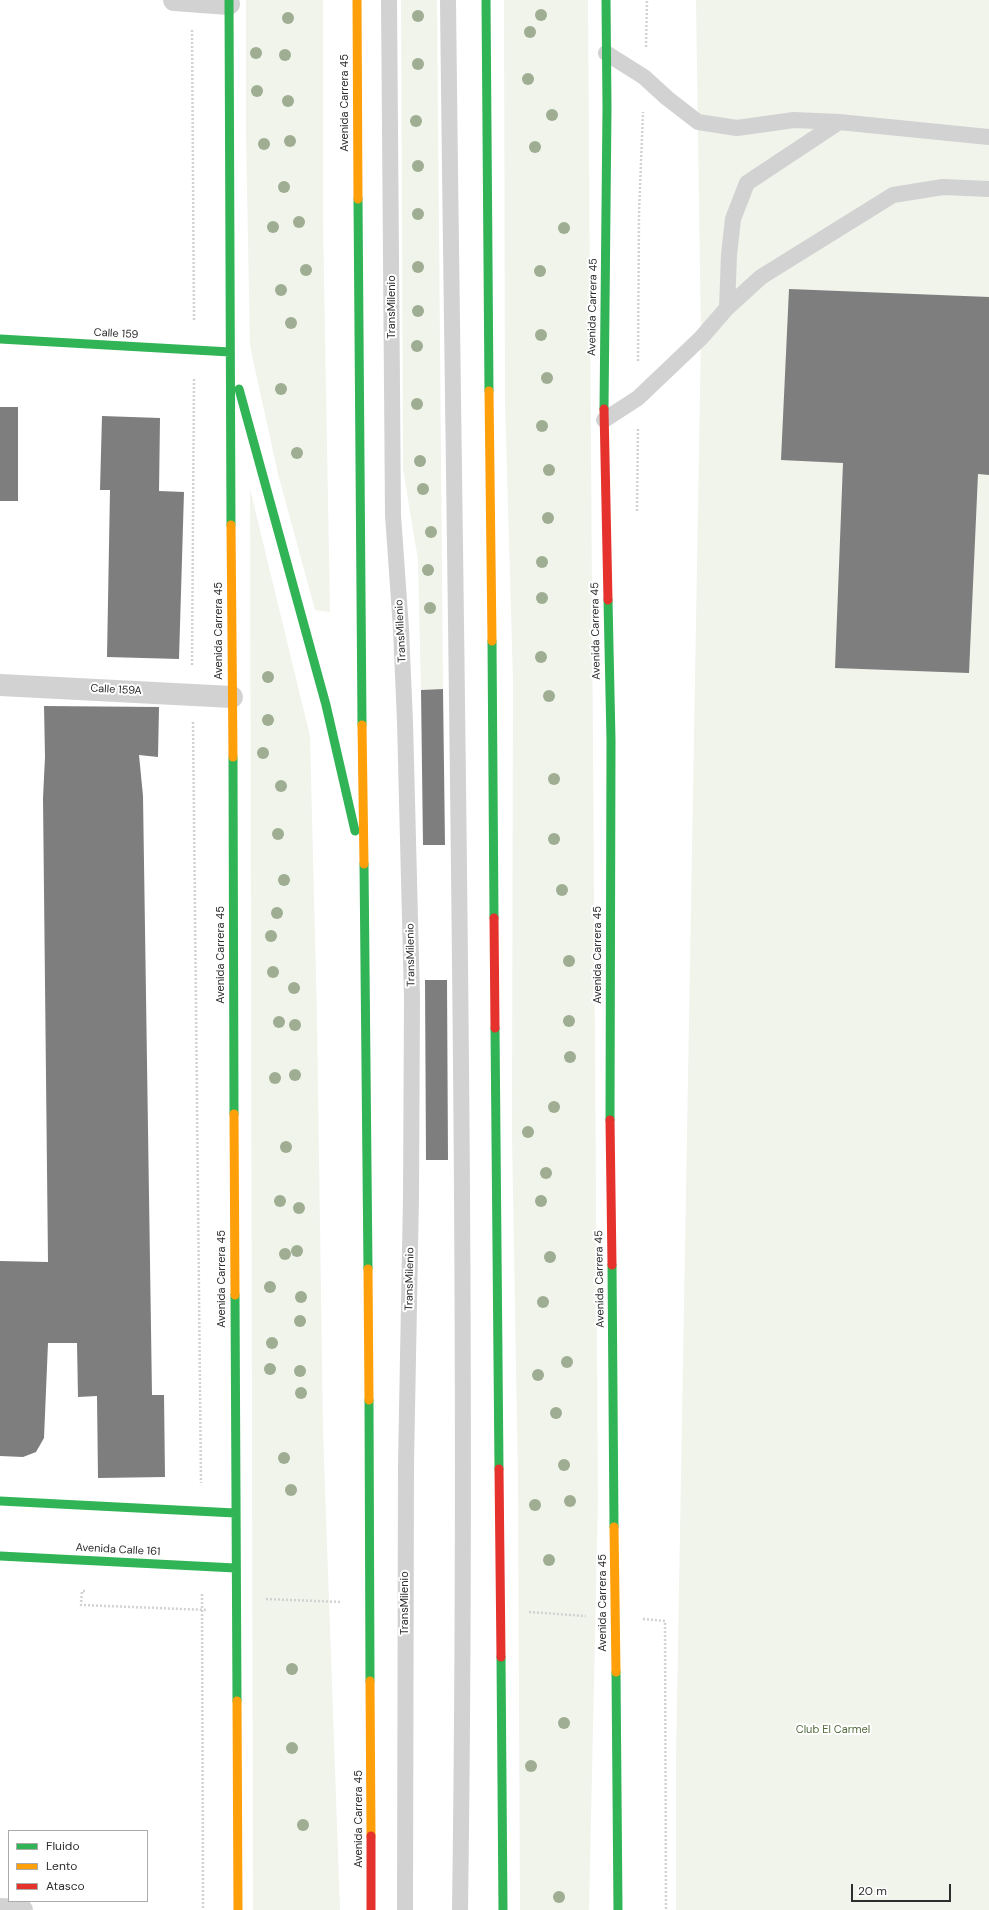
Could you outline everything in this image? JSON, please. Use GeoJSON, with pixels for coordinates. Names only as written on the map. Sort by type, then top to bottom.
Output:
{"type":"FeatureCollection","features":[{"type":"Feature","properties":{"kind":"main road","name":"Avenida Carrera 45"},"geometry":{"type":"LineString","coordinates":[[357,0],[359,464],[365,872],[369,1332],[371,1910]]}},
{"type":"Feature","properties":{"kind":"main road"},"geometry":{"type":"LineString","coordinates":[[486,0],[504,1910]]}},
{"type":"Feature","properties":{"kind":"main road","name":"Avenida Carrera 45"},"geometry":{"type":"LineString","coordinates":[[606,0],[604,420],[611,740],[610,1110],[618,1910]]}},
{"type":"Feature","properties":{"kind":"main road","name":"Avenida Carrera 45"},"geometry":{"type":"LineString","coordinates":[[229,2],[235,1568],[238,1910]]}},
{"type":"Feature","properties":{"kind":"main road","name":"Calle 159"},"geometry":{"type":"LineString","coordinates":[[0,340],[230,352]]}},
{"type":"Feature","properties":{"kind":"main road"},"geometry":{"type":"LineString","coordinates":[[230,352],[249,430],[326,705],[365,872]]}},
{"type":"Feature","properties":{"kind":"main road"},"geometry":{"type":"LineString","coordinates":[[0,1501],[235,1513]]}},
{"type":"Feature","properties":{"kind":"main road","name":"Avenida Calle 161"},"geometry":{"type":"LineString","coordinates":[[0,1556],[235,1568]]}},
{"type":"Feature","properties":{"kind":"street"},"geometry":{"type":"LineString","coordinates":[[183,1],[229,2]]}},
{"type":"Feature","properties":{"kind":"street","name":"Calle 159A"},"geometry":{"type":"LineString","coordinates":[[0,685],[232,697]]}},
{"type":"Feature","properties":{"kind":"street"},"geometry":{"type":"LineString","coordinates":[[0,1909],[22,1910]]}},
{"type":"Feature","properties":{"kind":"lane","name":"TransMilenio"},"geometry":{"type":"LineString","coordinates":[[389,0],[393,515],[405,714],[412,997],[411,1205],[406,1472],[405,1910]]}},
{"type":"Feature","properties":{"kind":"lane"},"geometry":{"type":"LineString","coordinates":[[448,0],[462,1182],[464,1647],[460,1910]]}},
{"type":"Feature","properties":{"kind":"lane"},"geometry":{"type":"LineString","coordinates":[[606,52],[644,77],[667,98],[698,122],[737,128],[794,120],[839,122],[989,137]]}},
{"type":"Feature","properties":{"kind":"lane"},"geometry":{"type":"LineString","coordinates":[[727,308],[729,255],[734,219],[747,183],[839,122]]}},
{"type":"Feature","properties":{"kind":"lane"},"geometry":{"type":"LineString","coordinates":[[604,420],[638,398],[701,338],[727,308],[761,277],[893,195],[943,187],[989,189]]}},
{"type":"Feature","properties":{"kind":"path"},"geometry":{"type":"LineString","coordinates":[[183,1],[194,350],[192,694],[201,1511]]}},
{"type":"Feature","properties":{"kind":"path"},"geometry":{"type":"LineString","coordinates":[[201,1566],[203,1910]]}},
{"type":"Feature","properties":{"kind":"green space"},"geometry":{"type":"Polygon","coordinates":[[[246,0],[323,0],[323,223],[330,612],[315,610],[278,474],[250,346],[246,134],[246,0]]]}},
{"type":"Feature","properties":{"kind":"green space"},"geometry":{"type":"Polygon","coordinates":[[[401,0],[437,0],[443,689],[421,690],[418,560],[403,469],[401,0]]]}},
{"type":"Feature","properties":{"kind":"green space"},"geometry":{"type":"Polygon","coordinates":[[[504,0],[588,0],[598,1498],[589,1910],[520,1910],[518,1480],[512,1135],[513,681],[505,401],[504,0]]]}},
{"type":"Feature","properties":{"kind":"green space","name":"Club El Carmel"},"geometry":{"type":"Polygon","coordinates":[[[696,0],[989,0],[989,1910],[676,1910],[676,1759],[701,338],[696,0]]]}},
{"type":"Feature","properties":{"kind":"green space"},"geometry":{"type":"Polygon","coordinates":[[[250,489],[310,736],[317,1019],[323,1432],[340,1910],[253,1910],[250,489]]]}},
{"type":"Feature","properties":{"kind":"building"},"geometry":{"type":"Polygon","coordinates":[[[789,289],[989,297],[989,475],[978,474],[969,673],[835,668],[843,463],[781,460],[789,289]]]}},
{"type":"Feature","properties":{"kind":"building"},"geometry":{"type":"Polygon","coordinates":[[[0,407],[18,407],[18,501],[0,501],[0,407]]]}},
{"type":"Feature","properties":{"kind":"building"},"geometry":{"type":"Polygon","coordinates":[[[102,416],[160,418],[159,491],[184,492],[179,659],[107,657],[110,490],[100,490],[102,416]]]}},
{"type":"Feature","properties":{"kind":"building"},"geometry":{"type":"Polygon","coordinates":[[[443,689],[445,845],[423,845],[421,690],[443,689]]]}},
{"type":"Feature","properties":{"kind":"building"},"geometry":{"type":"Polygon","coordinates":[[[44,706],[159,707],[158,757],[139,755],[143,796],[152,1395],[164,1395],[165,1477],[98,1478],[97,1396],[78,1397],[77,1343],[48,1343],[44,1438],[36,1452],[23,1457],[0,1456],[0,1261],[48,1262],[43,798],[45,757],[44,706]]]}},
{"type":"Feature","properties":{"kind":"building"},"geometry":{"type":"Polygon","coordinates":[[[425,980],[447,980],[448,1160],[426,1160],[425,980]]]}},
{"type":"Feature","properties":{"kind":"traffic: fast"},"geometry":{"type":"LineString","coordinates":[[229,0],[231,525]]}},
{"type":"Feature","properties":{"kind":"traffic: fast"},"geometry":{"type":"LineString","coordinates":[[486,0],[489,391]]}},
{"type":"Feature","properties":{"kind":"traffic: fast"},"geometry":{"type":"LineString","coordinates":[[604,409],[607,108],[606,0]]}},
{"type":"Feature","properties":{"kind":"traffic: fast"},"geometry":{"type":"LineString","coordinates":[[358,199],[362,725]]}},
{"type":"Feature","properties":{"kind":"traffic: fast"},"geometry":{"type":"LineString","coordinates":[[0,339],[230,352]]}},
{"type":"Feature","properties":{"kind":"traffic: fast"},"geometry":{"type":"LineString","coordinates":[[239,389],[326,705],[355,831]]}},
{"type":"Feature","properties":{"kind":"traffic: fast"},"geometry":{"type":"LineString","coordinates":[[608,600],[611,740],[610,1120]]}},
{"type":"Feature","properties":{"kind":"traffic: fast"},"geometry":{"type":"LineString","coordinates":[[492,641],[494,918]]}},
{"type":"Feature","properties":{"kind":"traffic: fast"},"geometry":{"type":"LineString","coordinates":[[233,757],[234,1114]]}},
{"type":"Feature","properties":{"kind":"traffic: fast"},"geometry":{"type":"LineString","coordinates":[[364,864],[368,1269]]}},
{"type":"Feature","properties":{"kind":"traffic: fast"},"geometry":{"type":"LineString","coordinates":[[495,1028],[499,1469]]}},
{"type":"Feature","properties":{"kind":"traffic: fast"},"geometry":{"type":"LineString","coordinates":[[612,1265],[614,1527]]}},
{"type":"Feature","properties":{"kind":"traffic: fast"},"geometry":{"type":"LineString","coordinates":[[235,1295],[237,1701]]}},
{"type":"Feature","properties":{"kind":"traffic: fast"},"geometry":{"type":"LineString","coordinates":[[369,1400],[370,1681]]}},
{"type":"Feature","properties":{"kind":"traffic: fast"},"geometry":{"type":"LineString","coordinates":[[0,1501],[235,1513]]}},
{"type":"Feature","properties":{"kind":"traffic: fast"},"geometry":{"type":"LineString","coordinates":[[0,1556],[235,1568]]}},
{"type":"Feature","properties":{"kind":"traffic: fast"},"geometry":{"type":"LineString","coordinates":[[501,1657],[503,1910]]}},
{"type":"Feature","properties":{"kind":"traffic: fast"},"geometry":{"type":"LineString","coordinates":[[616,1672],[618,1910]]}},
{"type":"Feature","properties":{"kind":"traffic: slow"},"geometry":{"type":"LineString","coordinates":[[357,0],[358,199]]}},
{"type":"Feature","properties":{"kind":"traffic: slow"},"geometry":{"type":"LineString","coordinates":[[489,391],[492,641]]}},
{"type":"Feature","properties":{"kind":"traffic: slow"},"geometry":{"type":"LineString","coordinates":[[231,525],[233,757]]}},
{"type":"Feature","properties":{"kind":"traffic: slow"},"geometry":{"type":"LineString","coordinates":[[362,725],[364,864]]}},
{"type":"Feature","properties":{"kind":"traffic: slow"},"geometry":{"type":"LineString","coordinates":[[234,1114],[235,1295]]}},
{"type":"Feature","properties":{"kind":"traffic: slow"},"geometry":{"type":"LineString","coordinates":[[368,1269],[369,1400]]}},
{"type":"Feature","properties":{"kind":"traffic: slow"},"geometry":{"type":"LineString","coordinates":[[614,1527],[616,1672]]}},
{"type":"Feature","properties":{"kind":"traffic: slow"},"geometry":{"type":"LineString","coordinates":[[370,1681],[371,1836]]}},
{"type":"Feature","properties":{"kind":"traffic: slow"},"geometry":{"type":"LineString","coordinates":[[237,1701],[238,1910]]}},
{"type":"Feature","properties":{"kind":"traffic: jam"},"geometry":{"type":"LineString","coordinates":[[604,409],[608,600]]}},
{"type":"Feature","properties":{"kind":"traffic: jam"},"geometry":{"type":"LineString","coordinates":[[494,918],[495,1028]]}},
{"type":"Feature","properties":{"kind":"traffic: jam"},"geometry":{"type":"LineString","coordinates":[[610,1120],[612,1265]]}},
{"type":"Feature","properties":{"kind":"traffic: jam"},"geometry":{"type":"LineString","coordinates":[[499,1469],[501,1657]]}},
{"type":"Feature","properties":{"kind":"traffic: jam"},"geometry":{"type":"LineString","coordinates":[[371,1836],[371,1910]]}}]}
